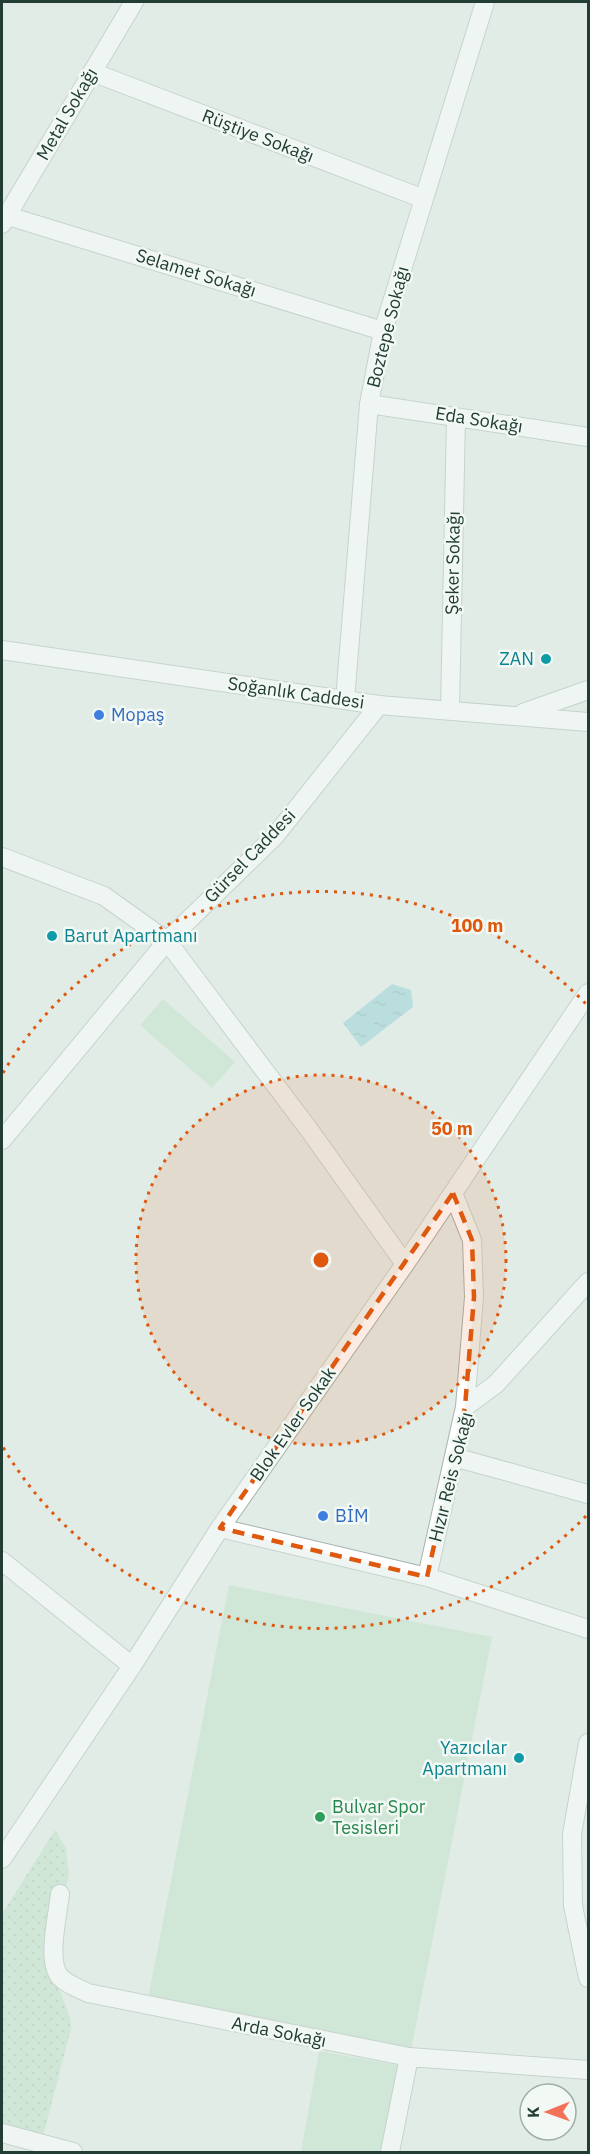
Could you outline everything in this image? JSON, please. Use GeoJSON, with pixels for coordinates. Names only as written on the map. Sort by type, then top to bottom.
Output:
{"type":"FeatureCollection","features":[{"type":"Feature","properties":{"kind":"street","name":"Metal Sokağı"},"geometry":{"type":"LineString","coordinates":[[5,221],[134,2]]}},
{"type":"Feature","properties":{"kind":"street","name":"Boztepe Sokağı"},"geometry":{"type":"LineString","coordinates":[[345,700],[369,404],[383,331],[485,2]]}},
{"type":"Feature","properties":{"kind":"street","name":"Rüştiye Sokağı"},"geometry":{"type":"LineString","coordinates":[[92,72],[424,199]]}},
{"type":"Feature","properties":{"kind":"street","name":"Selamet Sokağı"},"geometry":{"type":"LineString","coordinates":[[5,221],[383,331]]}},
{"type":"Feature","properties":{"kind":"street","name":"Eda Sokağı"},"geometry":{"type":"LineString","coordinates":[[369,404],[588,437]]}},
{"type":"Feature","properties":{"kind":"street","name":"Şeker Sokağı"},"geometry":{"type":"LineString","coordinates":[[450,710],[456,417]]}},
{"type":"Feature","properties":{"kind":"street","name":"Soğanlık Caddesi"},"geometry":{"type":"LineString","coordinates":[[2,650],[379,705],[518,715],[588,690]]}},
{"type":"Feature","properties":{"kind":"street","name":"Gürsel Caddesi"},"geometry":{"type":"LineString","coordinates":[[2,1140],[167,941],[274,836],[379,705]]}},
{"type":"Feature","properties":{"kind":"street"},"geometry":{"type":"LineString","coordinates":[[518,715],[588,722]]}},
{"type":"Feature","properties":{"kind":"street"},"geometry":{"type":"LineString","coordinates":[[2,857],[104,896],[167,941],[310,1131],[405,1264]]}},
{"type":"Feature","properties":{"kind":"street","name":"Blok Evler Sokak"},"geometry":{"type":"LineString","coordinates":[[2,1859],[132,1666],[220,1528],[405,1264],[588,993]]}},
{"type":"Feature","properties":{"kind":"street"},"geometry":{"type":"LineString","coordinates":[[453,1192],[472,1240],[474,1297],[465,1407]]}},
{"type":"Feature","properties":{"kind":"street","name":"Hızır Reis Sokağı"},"geometry":{"type":"LineString","coordinates":[[427,1577],[465,1407],[496,1384],[588,1282]]}},
{"type":"Feature","properties":{"kind":"street"},"geometry":{"type":"LineString","coordinates":[[454,1457],[588,1494]]}},
{"type":"Feature","properties":{"kind":"street"},"geometry":{"type":"LineString","coordinates":[[220,1528],[427,1577],[588,1629]]}},
{"type":"Feature","properties":{"kind":"street"},"geometry":{"type":"LineString","coordinates":[[2,1561],[132,1666]]}},
{"type":"Feature","properties":{"kind":"street"},"geometry":{"type":"LineString","coordinates":[[588,1743],[572,1834],[573,1906],[588,1978]]}},
{"type":"Feature","properties":{"kind":"street","name":"Arda Sokağı"},"geometry":{"type":"LineString","coordinates":[[60,1894],[53,1954],[54,1968],[62,1978],[88,1993],[410,2057],[588,2070]]}},
{"type":"Feature","properties":{"kind":"street"},"geometry":{"type":"LineString","coordinates":[[390,2152],[410,2057]]}},
{"type":"Feature","properties":{"kind":"street"},"geometry":{"type":"LineString","coordinates":[[2,2133],[73,2152]]}},
{"type":"Feature","properties":{"kind":"highlighted area"},"geometry":{"type":"Polygon","coordinates":[[[453,1193],[472,1240],[474,1297],[465,1407],[427,1577],[220,1528],[453,1193]]]}},
{"type":"Feature","properties":{"kind":"green space"},"geometry":{"type":"Polygon","coordinates":[[[163,999],[235,1062],[212,1088],[140,1025],[163,999]]]}},
{"type":"Feature","properties":{"kind":"green space","name":"Bulvar Spor Tesisleri"},"geometry":{"type":"Polygon","coordinates":[[[229,1585],[492,1637],[411,2050],[148,1998],[229,1585]]]}},
{"type":"Feature","properties":{"kind":"green space"},"geometry":{"type":"Polygon","coordinates":[[[55,1830],[66,1848],[69,1875],[60,1912],[47,1946],[46,1971],[61,1993],[70,2018],[71,2029],[43,2136],[2,2124],[2,1914],[55,1830]]]}},
{"type":"Feature","properties":{"kind":"green space"},"geometry":{"type":"Polygon","coordinates":[[[319,2051],[402,2066],[386,2152],[301,2152],[319,2051]]]}},
{"type":"Feature","properties":{"kind":"water"},"geometry":{"type":"Polygon","coordinates":[[[392,984],[411,990],[413,1007],[361,1047],[343,1023],[392,984]]]}},
{"type":"Feature","properties":{"kind":"place","name":"ZAN"},"geometry":{"type":"Point","coordinates":[546,659]}},
{"type":"Feature","properties":{"kind":"place","name":"Mopaş"},"geometry":{"type":"Point","coordinates":[99,715]}},
{"type":"Feature","properties":{"kind":"place","name":"Barut Apartmanı"},"geometry":{"type":"Point","coordinates":[52,936]}},
{"type":"Feature","properties":{"kind":"place","name":"BİM"},"geometry":{"type":"Point","coordinates":[323,1516]}},
{"type":"Feature","properties":{"kind":"place","name":"Yazıcılar Apartmanı"},"geometry":{"type":"Point","coordinates":[519,1758]}},
{"type":"Feature","properties":{"kind":"place","name":"Bulvar Spor Tesisleri"},"geometry":{"type":"Point","coordinates":[320,1817]}}]}
